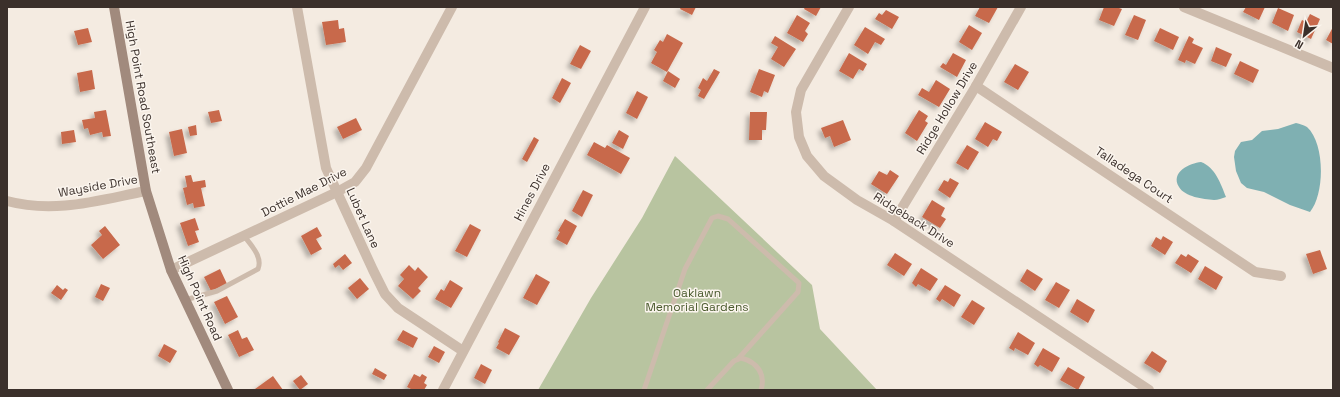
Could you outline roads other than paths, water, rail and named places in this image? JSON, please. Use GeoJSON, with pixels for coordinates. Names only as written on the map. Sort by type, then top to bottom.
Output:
{"type":"FeatureCollection","features":[{"type":"Feature","properties":{"kind":"main road","name":"High Point Road Southeast"},"geometry":{"type":"LineString","coordinates":[[114,7],[146,191]]}},
{"type":"Feature","properties":{"kind":"main road","name":"High Point Road"},"geometry":{"type":"LineString","coordinates":[[146,191],[171,270],[228,390]]}},
{"type":"Feature","properties":{"kind":"street","name":"Lubet Lane"},"geometry":{"type":"LineString","coordinates":[[297,7],[326,168],[373,270],[385,294],[391,302],[464,351]]}},
{"type":"Feature","properties":{"kind":"street","name":"Dottie Mae Drive"},"geometry":{"type":"LineString","coordinates":[[171,270],[337,192],[355,182],[366,168],[452,7]]}},
{"type":"Feature","properties":{"kind":"street","name":"Hines Drive"},"geometry":{"type":"LineString","coordinates":[[442,390],[645,7]]}},
{"type":"Feature","properties":{"kind":"street","name":"Ridgeback Drive"},"geometry":{"type":"LineString","coordinates":[[849,7],[802,90],[796,112],[799,137],[807,156],[824,176],[857,200],[894,221],[1149,390]]}},
{"type":"Feature","properties":{"kind":"street","name":"Ridge Hollow Drive"},"geometry":{"type":"LineString","coordinates":[[894,221],[976,86],[1021,7]]}},
{"type":"Feature","properties":{"kind":"street"},"geometry":{"type":"LineString","coordinates":[[1184,7],[1333,68]]}},
{"type":"Feature","properties":{"kind":"street","name":"Talladega Court"},"geometry":{"type":"LineString","coordinates":[[976,86],[1255,272],[1281,276]]}},
{"type":"Feature","properties":{"kind":"street","name":"Wayside Drive"},"geometry":{"type":"LineString","coordinates":[[7,202],[27,206],[51,208],[76,205],[146,191]]}},
{"type":"Feature","properties":{"kind":"lane"},"geometry":{"type":"LineString","coordinates":[[644,390],[685,269],[712,218],[718,216],[728,219],[800,283],[798,292],[738,359],[730,365],[707,390]]}},
{"type":"Feature","properties":{"kind":"lane"},"geometry":{"type":"LineString","coordinates":[[185,300],[217,291],[258,269],[260,265],[258,256],[244,236]]}},
{"type":"Feature","properties":{"kind":"lane"},"geometry":{"type":"LineString","coordinates":[[738,359],[746,359],[756,366],[763,379],[761,390]]}},
{"type":"Feature","properties":{"kind":"water"},"geometry":{"type":"Polygon","coordinates":[[[1296,123],[1307,127],[1313,135],[1320,156],[1321,169],[1318,193],[1315,204],[1310,212],[1290,205],[1264,192],[1247,188],[1241,183],[1236,171],[1234,157],[1235,151],[1241,142],[1252,140],[1262,131],[1278,129],[1296,123]]]}},
{"type":"Feature","properties":{"kind":"water"},"geometry":{"type":"Polygon","coordinates":[[[1201,162],[1206,164],[1214,172],[1226,197],[1214,200],[1200,198],[1185,193],[1179,187],[1177,177],[1182,169],[1192,164],[1201,162]]]}},
{"type":"Feature","properties":{"kind":"park label","name":"Oaklawn Memorial Gardens"},"geometry":{"type":"Point","coordinates":[697,300]}}]}
